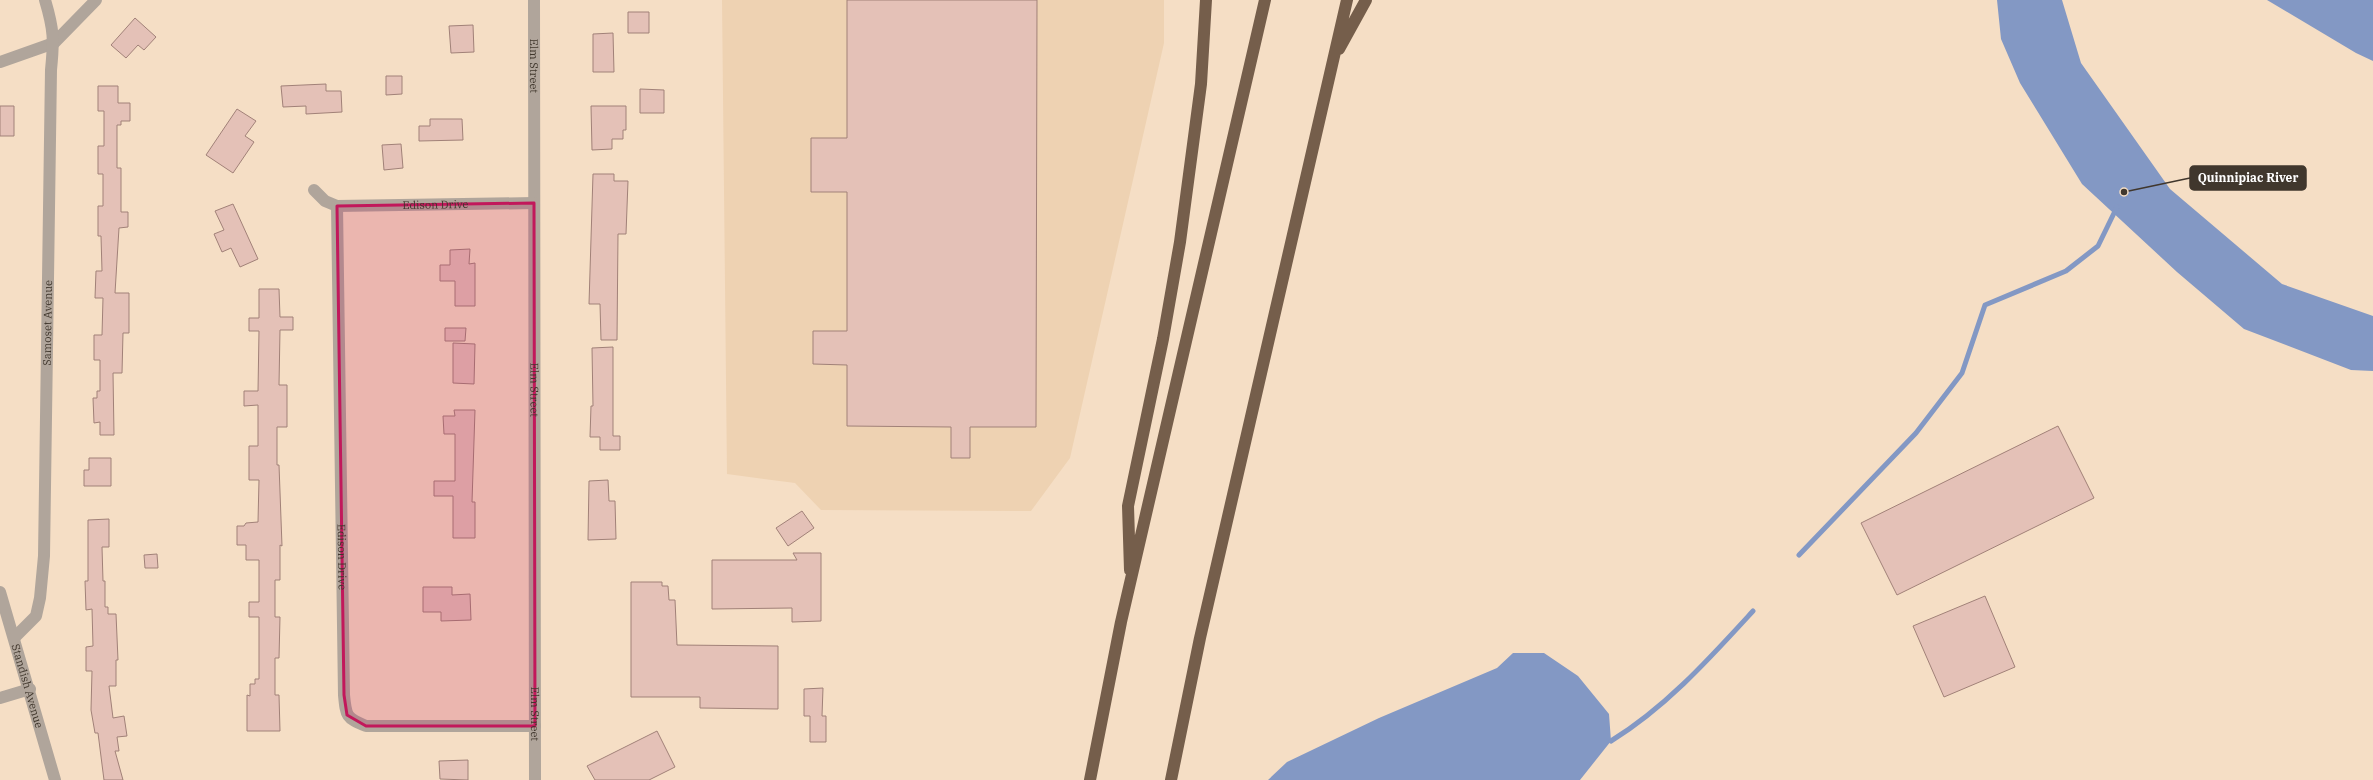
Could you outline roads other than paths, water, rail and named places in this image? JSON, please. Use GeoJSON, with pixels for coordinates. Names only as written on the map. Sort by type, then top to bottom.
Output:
{"type":"FeatureCollection","features":[{"type":"Feature","properties":{"kind":"highway"},"geometry":{"type":"LineString","coordinates":[[1131,582],[1128,537],[1128,506],[1163,339],[1180,242],[1201,84],[1206,0]]}},
{"type":"Feature","properties":{"kind":"highway"},"geometry":{"type":"LineString","coordinates":[[1090,780],[1131,582],[1264,0]]}},
{"type":"Feature","properties":{"kind":"highway"},"geometry":{"type":"LineString","coordinates":[[1172,780],[1200,638],[1347,0]]}},
{"type":"Feature","properties":{"kind":"highway"},"geometry":{"type":"LineString","coordinates":[[1334,57],[1353,26],[1366,0]]}},
{"type":"Feature","properties":{"kind":"street","name":"Samoset Avenue"},"geometry":{"type":"LineString","coordinates":[[14,638],[36,616],[40,598],[44,556],[51,70],[54,43],[53,24],[45,0]]}},
{"type":"Feature","properties":{"kind":"street"},"geometry":{"type":"LineString","coordinates":[[0,62],[54,43],[96,0]]}},
{"type":"Feature","properties":{"kind":"street","name":"Elm Street"},"geometry":{"type":"LineString","coordinates":[[534,0],[535,780]]}},
{"type":"Feature","properties":{"kind":"street"},"geometry":{"type":"LineString","coordinates":[[314,190],[325,201],[337,206]]}},
{"type":"Feature","properties":{"kind":"street","name":"Edison Drive"},"geometry":{"type":"LineString","coordinates":[[534,203],[337,206],[344,695],[347,715],[352,720],[366,726],[536,726]]}},
{"type":"Feature","properties":{"kind":"street","name":"Standish Avenue"},"geometry":{"type":"LineString","coordinates":[[0,592],[30,690],[55,780]]}},
{"type":"Feature","properties":{"kind":"street"},"geometry":{"type":"LineString","coordinates":[[0,698],[30,690]]}},
{"type":"Feature","properties":{"kind":"water"},"geometry":{"type":"Polygon","coordinates":[[[1997,0],[2062,0],[2081,63],[2170,189],[2282,284],[2373,316],[2373,371],[2351,370],[2244,329],[2177,272],[2082,184],[2020,83],[2001,39],[1997,0]]]}},
{"type":"Feature","properties":{"kind":"water"},"geometry":{"type":"Polygon","coordinates":[[[2267,0],[2373,0],[2373,61],[2356,53],[2267,0]]]}},
{"type":"Feature","properties":{"kind":"water"},"geometry":{"type":"Polygon","coordinates":[[[1513,653],[1544,653],[1578,676],[1609,714],[1611,741],[1580,780],[1268,780],[1287,762],[1379,718],[1497,668],[1513,653]]]}},
{"type":"Feature","properties":{"kind":"waterway"},"geometry":{"type":"LineString","coordinates":[[1799,555],[1916,433],[1962,373],[1985,305],[2066,271],[2098,246],[2117,207]]}},
{"type":"Feature","properties":{"kind":"waterway"},"geometry":{"type":"LineString","coordinates":[[1611,741],[1631,728],[1668,698],[1720,647],[1753,611]]}},
{"type":"Feature","properties":{"kind":"place","name":"Quinnipiac River"},"geometry":{"type":"Point","coordinates":[2124,192]}}]}
